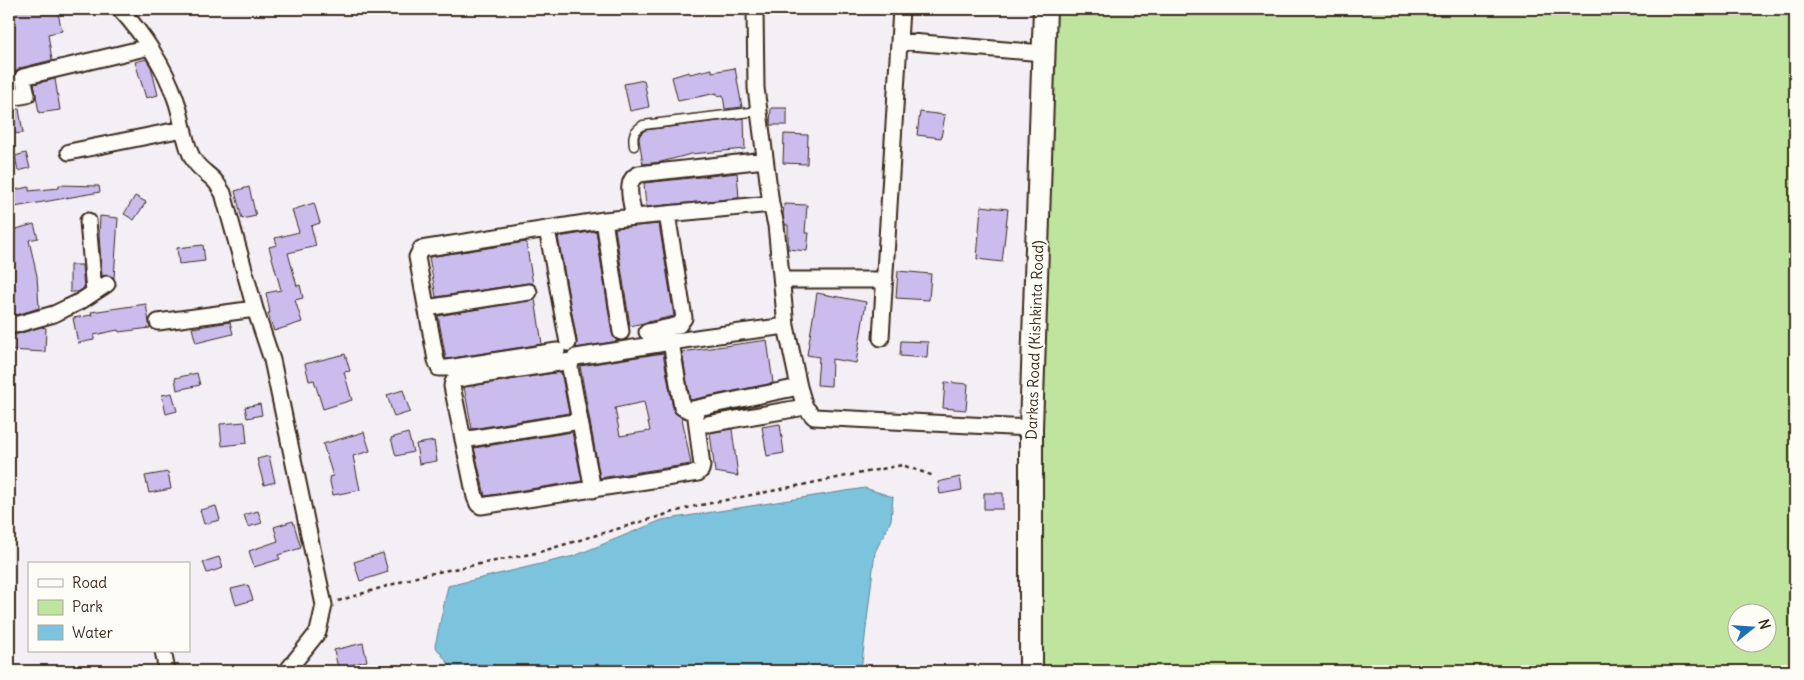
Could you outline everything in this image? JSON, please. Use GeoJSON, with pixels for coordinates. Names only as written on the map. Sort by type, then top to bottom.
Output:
{"type":"FeatureCollection","features":[{"type":"Feature","properties":{"kind":"main road","name":"Darkas Road (Kishkinta Road)"},"geometry":{"type":"LineString","coordinates":[[1031,671],[1032,428],[1045,9]]}},
{"type":"Feature","properties":{"kind":"street"},"geometry":{"type":"LineString","coordinates":[[120,9],[132,22],[149,47],[170,84],[177,101],[183,129],[193,159],[200,169],[216,182],[223,193],[255,309],[272,360],[324,605],[318,632],[287,671]]}},
{"type":"Feature","properties":{"kind":"street"},"geometry":{"type":"LineString","coordinates":[[755,9],[756,88],[765,160],[776,225],[786,326],[805,407],[814,417],[1032,428]]}},
{"type":"Feature","properties":{"kind":"street"},"geometry":{"type":"LineString","coordinates":[[881,338],[900,9]]}},
{"type":"Feature","properties":{"kind":"street"},"geometry":{"type":"LineString","coordinates":[[899,41],[1043,53]]}},
{"type":"Feature","properties":{"kind":"street"},"geometry":{"type":"LineString","coordinates":[[9,98],[27,95],[23,77],[149,47]]}},
{"type":"Feature","properties":{"kind":"street"},"geometry":{"type":"LineString","coordinates":[[69,152],[183,129]]}},
{"type":"Feature","properties":{"kind":"street"},"geometry":{"type":"LineString","coordinates":[[634,217],[630,181],[634,176],[765,160]]}},
{"type":"Feature","properties":{"kind":"street"},"geometry":{"type":"LineString","coordinates":[[547,229],[562,347],[442,368],[438,365],[417,257],[420,249],[604,220],[771,204]]}},
{"type":"Feature","properties":{"kind":"street"},"geometry":{"type":"LineString","coordinates":[[647,332],[679,325],[684,318],[667,214]]}},
{"type":"Feature","properties":{"kind":"street"},"geometry":{"type":"LineString","coordinates":[[604,220],[622,332]]}},
{"type":"Feature","properties":{"kind":"street"},"geometry":{"type":"LineString","coordinates":[[9,321],[15,326],[54,314],[101,288],[88,221]]}},
{"type":"Feature","properties":{"kind":"street"},"geometry":{"type":"LineString","coordinates":[[782,280],[885,280]]}},
{"type":"Feature","properties":{"kind":"street"},"geometry":{"type":"LineString","coordinates":[[426,308],[529,292]]}},
{"type":"Feature","properties":{"kind":"street"},"geometry":{"type":"LineString","coordinates":[[158,322],[255,309]]}},
{"type":"Feature","properties":{"kind":"street"},"geometry":{"type":"LineString","coordinates":[[695,410],[702,466],[698,473],[481,506],[478,504],[476,497],[452,386],[453,382],[458,379],[571,360],[576,357],[786,326]]}},
{"type":"Feature","properties":{"kind":"street"},"geometry":{"type":"LineString","coordinates":[[671,342],[682,407],[688,410],[799,387]]}},
{"type":"Feature","properties":{"kind":"street"},"geometry":{"type":"LineString","coordinates":[[571,360],[570,368],[593,490]]}},
{"type":"Feature","properties":{"kind":"street"},"geometry":{"type":"LineString","coordinates":[[708,424],[805,407]]}},
{"type":"Feature","properties":{"kind":"street"},"geometry":{"type":"LineString","coordinates":[[463,440],[580,421]]}},
{"type":"Feature","properties":{"kind":"street"},"geometry":{"type":"LineString","coordinates":[[163,652],[167,671]]}},
{"type":"Feature","properties":{"kind":"lane"},"geometry":{"type":"LineString","coordinates":[[634,146],[632,137],[635,130],[643,126],[759,112]]}},
{"type":"Feature","properties":{"kind":"path"},"geometry":{"type":"LineString","coordinates":[[324,605],[423,575],[536,553],[691,507],[902,465],[934,476]]}},
{"type":"Feature","properties":{"kind":"green space"},"geometry":{"type":"Polygon","coordinates":[[[1052,9],[1795,9],[1795,671],[1038,671],[1052,9]]]}},
{"type":"Feature","properties":{"kind":"water"},"geometry":{"type":"Polygon","coordinates":[[[865,488],[893,497],[891,520],[875,552],[861,671],[454,671],[435,646],[448,586],[574,556],[662,520],[865,488]]]}},
{"type":"Feature","properties":{"kind":"building"},"geometry":{"type":"Polygon","coordinates":[[[9,9],[57,9],[62,31],[48,34],[52,60],[20,68],[14,74],[14,79],[9,79],[9,9]]]}},
{"type":"Feature","properties":{"kind":"building"},"geometry":{"type":"Polygon","coordinates":[[[146,59],[151,67],[158,95],[146,98],[135,62],[146,59]]]}},
{"type":"Feature","properties":{"kind":"building"},"geometry":{"type":"Polygon","coordinates":[[[735,68],[742,107],[725,109],[723,95],[717,96],[717,93],[678,101],[672,77],[689,72],[690,74],[712,69],[712,72],[735,68]]]}},
{"type":"Feature","properties":{"kind":"building"},"geometry":{"type":"Polygon","coordinates":[[[55,79],[60,110],[39,113],[34,84],[55,79]]]}},
{"type":"Feature","properties":{"kind":"building"},"geometry":{"type":"Polygon","coordinates":[[[644,80],[649,107],[630,111],[624,84],[644,80]]]}},
{"type":"Feature","properties":{"kind":"building"},"geometry":{"type":"Polygon","coordinates":[[[771,108],[787,108],[787,125],[770,125],[771,108]]]}},
{"type":"Feature","properties":{"kind":"building"},"geometry":{"type":"Polygon","coordinates":[[[19,109],[23,133],[11,134],[9,110],[19,109]]]}},
{"type":"Feature","properties":{"kind":"building"},"geometry":{"type":"Polygon","coordinates":[[[920,112],[945,115],[941,138],[917,135],[920,112]]]}},
{"type":"Feature","properties":{"kind":"building"},"geometry":{"type":"Polygon","coordinates":[[[744,118],[745,149],[691,154],[661,162],[643,164],[639,139],[645,130],[744,118]]]}},
{"type":"Feature","properties":{"kind":"building"},"geometry":{"type":"Polygon","coordinates":[[[784,134],[808,135],[807,164],[783,163],[784,134]]]}},
{"type":"Feature","properties":{"kind":"building"},"geometry":{"type":"Polygon","coordinates":[[[26,153],[30,168],[18,171],[15,156],[26,153]]]}},
{"type":"Feature","properties":{"kind":"building"},"geometry":{"type":"Polygon","coordinates":[[[737,173],[739,198],[646,207],[644,183],[737,173]]]}},
{"type":"Feature","properties":{"kind":"building"},"geometry":{"type":"Polygon","coordinates":[[[59,185],[99,186],[100,192],[9,208],[9,191],[29,187],[29,191],[59,188],[59,185]]]}},
{"type":"Feature","properties":{"kind":"building"},"geometry":{"type":"Polygon","coordinates":[[[249,187],[256,216],[242,219],[235,191],[249,187]]]}},
{"type":"Feature","properties":{"kind":"building"},"geometry":{"type":"Polygon","coordinates":[[[135,196],[146,202],[134,220],[124,214],[135,196]]]}},
{"type":"Feature","properties":{"kind":"building"},"geometry":{"type":"Polygon","coordinates":[[[314,203],[320,223],[311,226],[316,246],[288,253],[297,286],[300,285],[303,298],[295,300],[302,322],[274,331],[268,313],[270,313],[266,293],[281,290],[269,247],[277,245],[275,238],[299,232],[292,210],[314,203]]]}},
{"type":"Feature","properties":{"kind":"building"},"geometry":{"type":"Polygon","coordinates":[[[784,204],[807,205],[805,233],[809,233],[807,251],[788,249],[788,225],[785,225],[783,215],[784,204]]]}},
{"type":"Feature","properties":{"kind":"building"},"geometry":{"type":"Polygon","coordinates":[[[981,206],[1008,209],[1002,262],[977,259],[981,206]]]}},
{"type":"Feature","properties":{"kind":"building"},"geometry":{"type":"Polygon","coordinates":[[[100,216],[118,218],[114,278],[107,275],[102,276],[99,235],[100,216]]]}},
{"type":"Feature","properties":{"kind":"building"},"geometry":{"type":"Polygon","coordinates":[[[34,224],[38,238],[29,240],[37,276],[39,308],[17,315],[10,312],[9,293],[16,292],[9,264],[9,231],[34,224]]]}},
{"type":"Feature","properties":{"kind":"building"},"geometry":{"type":"Polygon","coordinates":[[[659,224],[674,316],[630,326],[615,228],[659,224]]]}},
{"type":"Feature","properties":{"kind":"building"},"geometry":{"type":"Polygon","coordinates":[[[596,231],[612,333],[618,341],[576,348],[577,341],[558,237],[596,231]]]}},
{"type":"Feature","properties":{"kind":"building"},"geometry":{"type":"Polygon","coordinates":[[[526,242],[533,284],[528,283],[436,297],[429,257],[526,242]]]}},
{"type":"Feature","properties":{"kind":"building"},"geometry":{"type":"Polygon","coordinates":[[[203,245],[205,261],[179,264],[177,248],[203,245]]]}},
{"type":"Feature","properties":{"kind":"building"},"geometry":{"type":"Polygon","coordinates":[[[70,265],[82,265],[84,288],[78,292],[70,292],[70,265]]]}},
{"type":"Feature","properties":{"kind":"building"},"geometry":{"type":"Polygon","coordinates":[[[898,271],[931,274],[929,300],[896,298],[898,271]]]}},
{"type":"Feature","properties":{"kind":"building"},"geometry":{"type":"Polygon","coordinates":[[[817,293],[866,302],[856,363],[832,359],[831,386],[817,385],[819,357],[807,355],[817,293]]]}},
{"type":"Feature","properties":{"kind":"building"},"geometry":{"type":"Polygon","coordinates":[[[535,299],[542,344],[446,359],[438,316],[535,299]]]}},
{"type":"Feature","properties":{"kind":"building"},"geometry":{"type":"Polygon","coordinates":[[[146,304],[150,328],[119,332],[118,330],[94,335],[94,340],[78,343],[73,318],[92,315],[91,312],[146,304]]]}},
{"type":"Feature","properties":{"kind":"building"},"geometry":{"type":"Polygon","coordinates":[[[230,322],[233,334],[196,343],[192,328],[230,322]]]}},
{"type":"Feature","properties":{"kind":"building"},"geometry":{"type":"Polygon","coordinates":[[[41,327],[46,328],[45,352],[9,350],[9,338],[12,338],[12,334],[41,327]]]}},
{"type":"Feature","properties":{"kind":"building"},"geometry":{"type":"Polygon","coordinates":[[[767,340],[773,383],[690,400],[682,352],[767,340]]]}},
{"type":"Feature","properties":{"kind":"building"},"geometry":{"type":"Polygon","coordinates":[[[901,341],[928,342],[927,358],[900,356],[901,341]]]}},
{"type":"Feature","properties":{"kind":"building"},"geometry":{"type":"Polygon","coordinates":[[[663,353],[673,409],[682,418],[691,464],[600,478],[580,366],[663,353]],[[644,402],[615,408],[620,436],[650,431],[644,402]]]}},
{"type":"Feature","properties":{"kind":"building"},"geometry":{"type":"Polygon","coordinates":[[[345,354],[350,371],[344,372],[352,400],[323,409],[314,380],[309,381],[305,364],[345,354]]]}},
{"type":"Feature","properties":{"kind":"building"},"geometry":{"type":"Polygon","coordinates":[[[561,372],[569,413],[472,429],[464,387],[561,372]]]}},
{"type":"Feature","properties":{"kind":"building"},"geometry":{"type":"Polygon","coordinates":[[[197,373],[200,385],[177,390],[175,378],[197,373]]]}},
{"type":"Feature","properties":{"kind":"building"},"geometry":{"type":"Polygon","coordinates":[[[945,382],[968,384],[966,410],[943,408],[945,382]]]}},
{"type":"Feature","properties":{"kind":"building"},"geometry":{"type":"Polygon","coordinates":[[[403,390],[410,412],[394,417],[387,395],[403,390]]]}},
{"type":"Feature","properties":{"kind":"building"},"geometry":{"type":"Polygon","coordinates":[[[172,393],[177,411],[166,414],[162,395],[172,393]]]}},
{"type":"Feature","properties":{"kind":"building"},"geometry":{"type":"Polygon","coordinates":[[[260,404],[262,415],[247,418],[245,407],[260,404]]]}},
{"type":"Feature","properties":{"kind":"building"},"geometry":{"type":"Polygon","coordinates":[[[245,422],[247,443],[222,446],[220,424],[245,422]]]}},
{"type":"Feature","properties":{"kind":"building"},"geometry":{"type":"Polygon","coordinates":[[[780,424],[784,453],[767,456],[762,427],[780,424]]]}},
{"type":"Feature","properties":{"kind":"building"},"geometry":{"type":"Polygon","coordinates":[[[732,429],[738,476],[715,472],[710,433],[732,429]]]}},
{"type":"Feature","properties":{"kind":"building"},"geometry":{"type":"Polygon","coordinates":[[[364,432],[370,451],[353,456],[360,490],[333,495],[329,477],[333,476],[323,444],[364,432]]]}},
{"type":"Feature","properties":{"kind":"building"},"geometry":{"type":"Polygon","coordinates":[[[572,432],[582,481],[485,496],[474,448],[572,432]]]}},
{"type":"Feature","properties":{"kind":"building"},"geometry":{"type":"Polygon","coordinates":[[[408,433],[413,452],[396,456],[391,438],[408,433]]]}},
{"type":"Feature","properties":{"kind":"building"},"geometry":{"type":"Polygon","coordinates":[[[434,441],[437,461],[419,464],[416,444],[434,441]]]}},
{"type":"Feature","properties":{"kind":"building"},"geometry":{"type":"Polygon","coordinates":[[[269,456],[275,482],[264,485],[257,459],[269,456]]]}},
{"type":"Feature","properties":{"kind":"building"},"geometry":{"type":"Polygon","coordinates":[[[168,472],[171,489],[149,493],[145,476],[168,472]]]}},
{"type":"Feature","properties":{"kind":"building"},"geometry":{"type":"Polygon","coordinates":[[[960,477],[962,490],[940,494],[938,482],[960,477]]]}},
{"type":"Feature","properties":{"kind":"building"},"geometry":{"type":"Polygon","coordinates":[[[984,493],[1003,493],[1003,509],[984,509],[984,493]]]}},
{"type":"Feature","properties":{"kind":"building"},"geometry":{"type":"Polygon","coordinates":[[[216,506],[220,520],[204,524],[200,510],[216,506]]]}},
{"type":"Feature","properties":{"kind":"building"},"geometry":{"type":"Polygon","coordinates":[[[258,511],[262,523],[248,527],[244,515],[258,511]]]}},
{"type":"Feature","properties":{"kind":"building"},"geometry":{"type":"Polygon","coordinates":[[[293,521],[301,548],[278,555],[280,559],[254,567],[249,551],[278,541],[274,527],[293,521]]]}},
{"type":"Feature","properties":{"kind":"building"},"geometry":{"type":"Polygon","coordinates":[[[383,553],[388,572],[360,581],[354,562],[383,553]]]}},
{"type":"Feature","properties":{"kind":"building"},"geometry":{"type":"Polygon","coordinates":[[[219,557],[223,568],[207,573],[203,562],[219,557]]]}},
{"type":"Feature","properties":{"kind":"building"},"geometry":{"type":"Polygon","coordinates":[[[248,585],[253,600],[236,605],[231,589],[248,585]]]}},
{"type":"Feature","properties":{"kind":"building"},"geometry":{"type":"Polygon","coordinates":[[[363,643],[367,661],[338,668],[334,650],[363,643]]]}}]}
